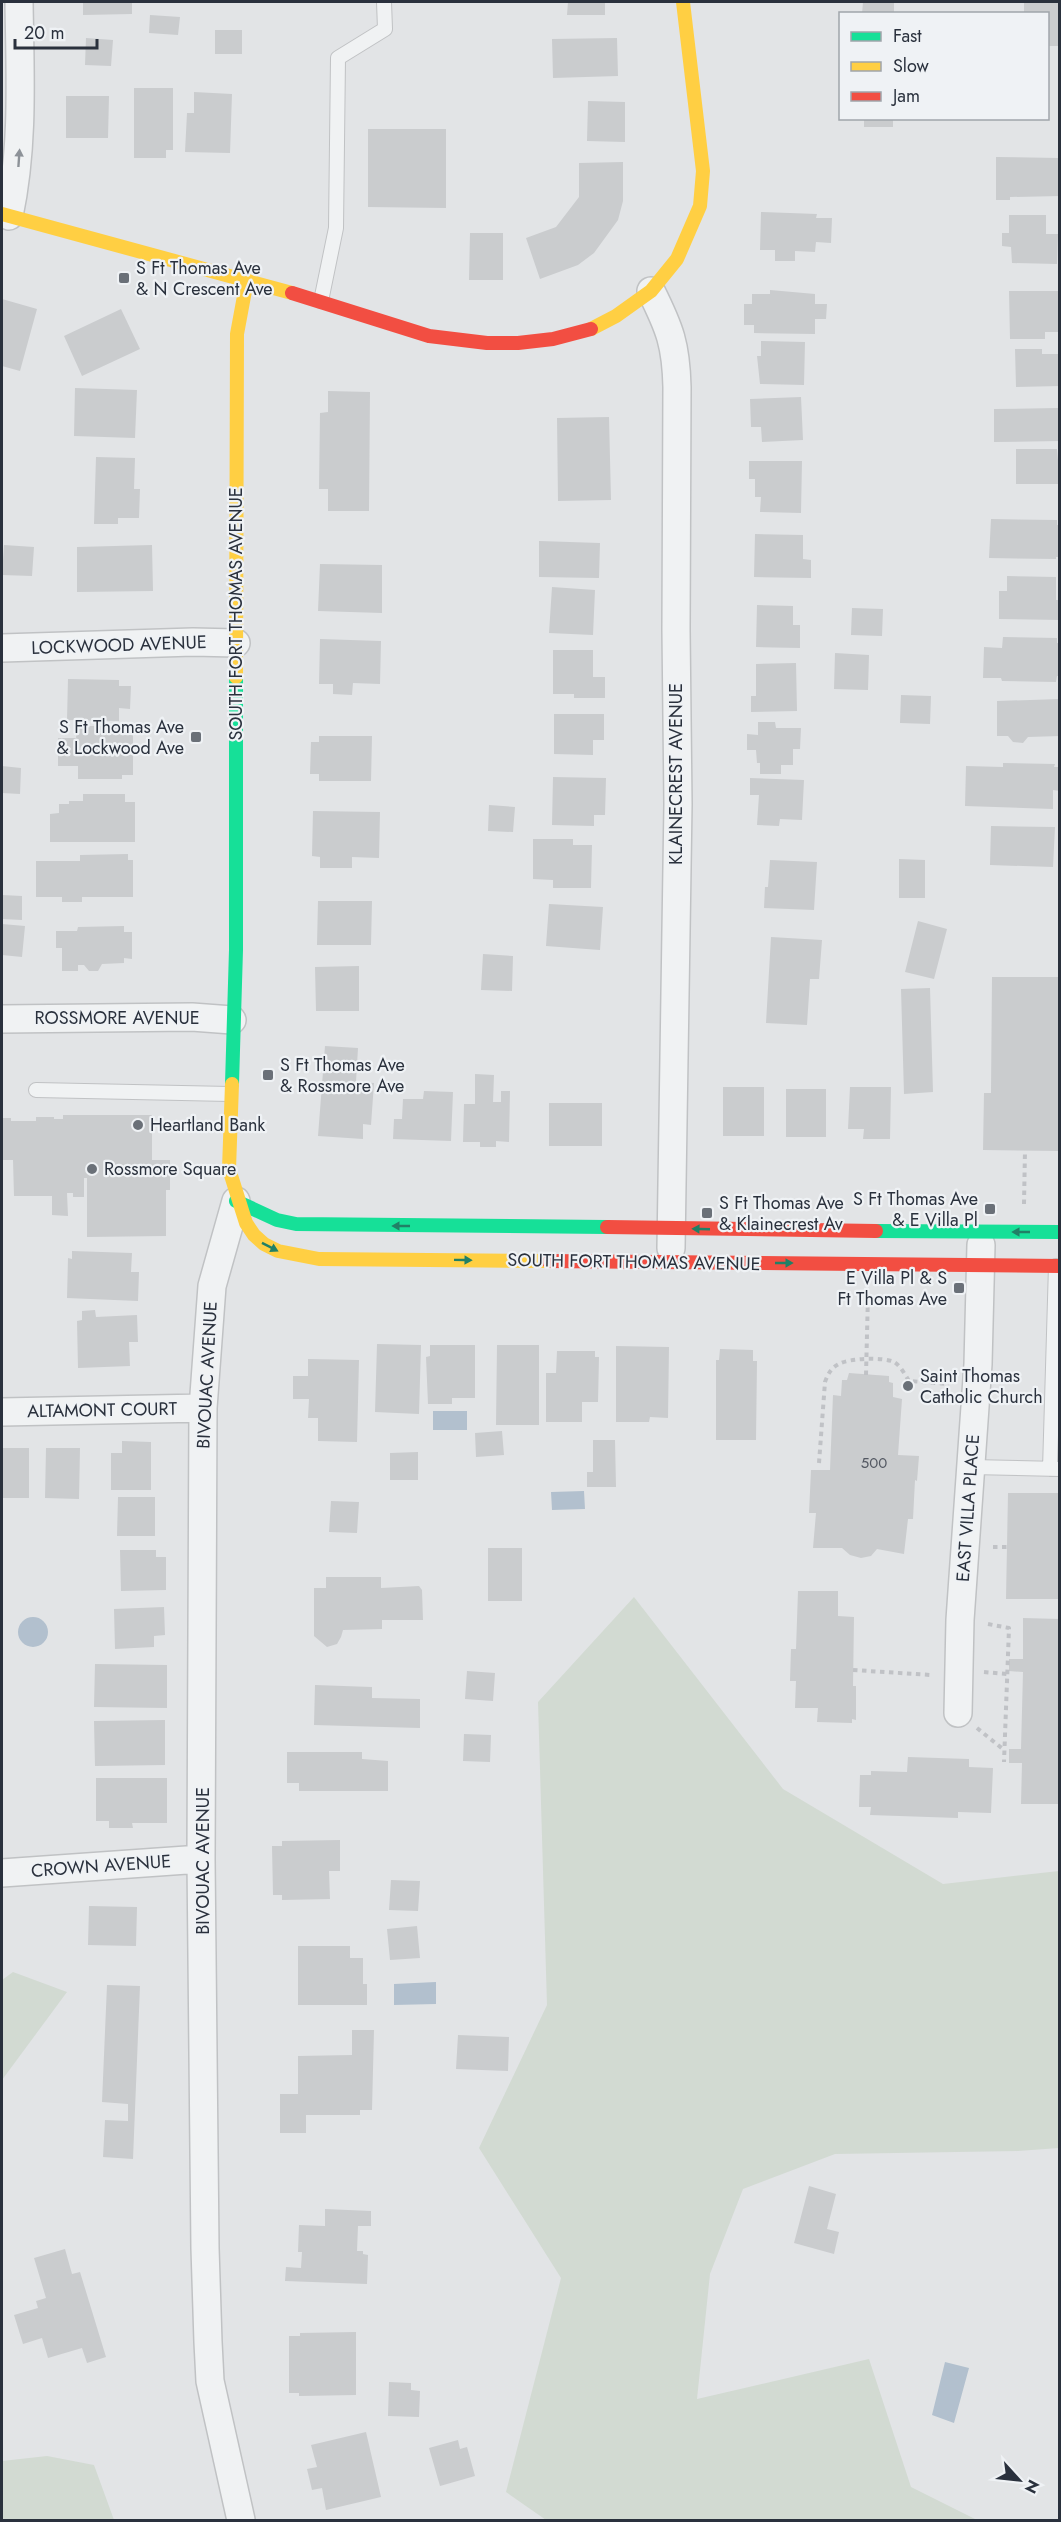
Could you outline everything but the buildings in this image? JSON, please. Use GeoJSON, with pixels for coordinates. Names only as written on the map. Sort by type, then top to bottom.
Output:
{"type":"FeatureCollection","features":[{"type":"Feature","properties":{"kind":"main road"},"geometry":{"type":"LineString","coordinates":[[5,215],[321,301],[429,336],[487,343],[518,343],[553,339],[587,331],[616,316],[651,291],[677,259],[700,206],[702,152],[683,2]]}},
{"type":"Feature","properties":{"kind":"main road","name":"SOUTH FORT THOMAS AVENUE"},"geometry":{"type":"LineString","coordinates":[[247,280],[237,334],[236,950],[229,1168],[236,1202],[249,1230],[264,1245],[290,1256],[319,1258],[871,1263],[980,1267],[1058,1266]]}},
{"type":"Feature","properties":{"kind":"main road","name":"SOUTH FORT THOMAS AVENUE"},"geometry":{"type":"LineString","coordinates":[[236,1202],[277,1220],[296,1224],[672,1227],[764,1231],[1059,1232]]}},
{"type":"Feature","properties":{"kind":"street"},"geometry":{"type":"LineString","coordinates":[[5,215],[18,176],[21,124],[19,2]]}},
{"type":"Feature","properties":{"kind":"street","name":"KLAINECREST AVENUE"},"geometry":{"type":"LineString","coordinates":[[651,291],[667,325],[675,350],[677,387],[678,804],[670,1262]]}},
{"type":"Feature","properties":{"kind":"street","name":"LOCKWOOD AVENUE"},"geometry":{"type":"LineString","coordinates":[[2,648],[236,643]]}},
{"type":"Feature","properties":{"kind":"street","name":"ROSSMORE AVENUE"},"geometry":{"type":"LineString","coordinates":[[2,1019],[192,1017],[232,1020]]}},
{"type":"Feature","properties":{"kind":"street","name":"BIVOUAC AVENUE"},"geometry":{"type":"LineString","coordinates":[[236,1202],[212,1286],[203,1408],[201,1859],[204,2248],[210,2381],[241,2520]]}},
{"type":"Feature","properties":{"kind":"street","name":"EAST VILLA PLACE"},"geometry":{"type":"LineString","coordinates":[[958,1713],[960,1620],[976,1386],[982,1232]]}},
{"type":"Feature","properties":{"kind":"street","name":"ALTAMONT COURT"},"geometry":{"type":"LineString","coordinates":[[2,1412],[203,1408]]}},
{"type":"Feature","properties":{"kind":"street","name":"CROWN AVENUE"},"geometry":{"type":"LineString","coordinates":[[2,1873],[201,1859]]}},
{"type":"Feature","properties":{"kind":"lane"},"geometry":{"type":"LineString","coordinates":[[321,301],[336,228],[338,58],[385,29],[384,2]]}},
{"type":"Feature","properties":{"kind":"lane"},"geometry":{"type":"LineString","coordinates":[[36,1090],[230,1094]]}},
{"type":"Feature","properties":{"kind":"lane"},"geometry":{"type":"LineString","coordinates":[[971,1467],[1055,1469],[1058,1266]]}},
{"type":"Feature","properties":{"kind":"path"},"geometry":{"type":"LineString","coordinates":[[1024,1204],[1025,1150]]}},
{"type":"Feature","properties":{"kind":"path"},"geometry":{"type":"LineString","coordinates":[[866,1375],[871,1263]]}},
{"type":"Feature","properties":{"kind":"path"},"geometry":{"type":"LineString","coordinates":[[819,1463],[825,1382],[830,1370],[840,1362],[866,1359],[888,1360],[897,1364],[909,1381],[976,1386]]}},
{"type":"Feature","properties":{"kind":"path"},"geometry":{"type":"LineString","coordinates":[[985,1546],[1007,1547]]}},
{"type":"Feature","properties":{"kind":"path"},"geometry":{"type":"LineString","coordinates":[[960,1620],[1009,1628],[1004,1762]]}},
{"type":"Feature","properties":{"kind":"path"},"geometry":{"type":"LineString","coordinates":[[853,1670],[938,1675]]}},
{"type":"Feature","properties":{"kind":"shaded area"},"geometry":{"type":"Polygon","coordinates":[[[634,1597],[783,1789],[943,1884],[1059,1871],[1059,2148],[1018,2151],[835,2154],[743,2189],[710,2274],[697,2399],[869,2359],[911,2487],[977,2520],[546,2520],[506,2492],[561,2278],[479,2148],[547,2005],[538,1702],[634,1597]]]}},
{"type":"Feature","properties":{"kind":"shaded area"},"geometry":{"type":"Polygon","coordinates":[[[13,1972],[67,1992],[2,2080],[2,1980],[13,1972]]]}},
{"type":"Feature","properties":{"kind":"shaded area"},"geometry":{"type":"Polygon","coordinates":[[[47,2456],[94,2465],[114,2520],[2,2520],[2,2461],[47,2456]]]}},
{"type":"Feature","properties":{"kind":"water"},"geometry":{"type":"Polygon","coordinates":[[[433,1411],[467,1411],[467,1430],[433,1430],[433,1411]]]}},
{"type":"Feature","properties":{"kind":"water"},"geometry":{"type":"Polygon","coordinates":[[[584,1491],[585,1509],[552,1510],[551,1492],[584,1491]]]}},
{"type":"Feature","properties":{"kind":"water"},"geometry":{"type":"Polygon","coordinates":[[[33,1617],[39,1618],[47,1626],[47,1638],[39,1646],[33,1647],[27,1646],[19,1638],[18,1632],[19,1626],[27,1618],[33,1617]]]}},
{"type":"Feature","properties":{"kind":"water"},"geometry":{"type":"Polygon","coordinates":[[[436,1982],[436,2004],[394,2005],[394,1984],[436,1982]]]}},
{"type":"Feature","properties":{"kind":"water"},"geometry":{"type":"Polygon","coordinates":[[[945,2362],[969,2368],[954,2423],[932,2415],[945,2362]]]}},
{"type":"Feature","properties":{"kind":"traffic: fast"},"geometry":{"type":"LineString","coordinates":[[232,1084],[236,950],[236,677]]}},
{"type":"Feature","properties":{"kind":"traffic: fast"},"geometry":{"type":"LineString","coordinates":[[236,1201],[277,1220],[296,1224],[607,1227]]}},
{"type":"Feature","properties":{"kind":"traffic: fast"},"geometry":{"type":"LineString","coordinates":[[876,1231],[1060,1232]]}},
{"type":"Feature","properties":{"kind":"traffic: slow"},"geometry":{"type":"LineString","coordinates":[[591,329],[616,316],[651,291],[677,259],[700,206],[703,171],[683,2]]}},
{"type":"Feature","properties":{"kind":"traffic: slow"},"geometry":{"type":"LineString","coordinates":[[2,214],[292,293]]}},
{"type":"Feature","properties":{"kind":"traffic: slow"},"geometry":{"type":"LineString","coordinates":[[236,677],[237,334],[247,280]]}},
{"type":"Feature","properties":{"kind":"traffic: slow"},"geometry":{"type":"LineString","coordinates":[[232,1084],[229,1169],[246,1223],[264,1244],[278,1251],[319,1259],[548,1261]]}},
{"type":"Feature","properties":{"kind":"traffic: jam"},"geometry":{"type":"LineString","coordinates":[[292,293],[429,336],[487,343],[518,343],[553,339],[591,329]]}},
{"type":"Feature","properties":{"kind":"traffic: jam"},"geometry":{"type":"LineString","coordinates":[[607,1227],[876,1231]]}},
{"type":"Feature","properties":{"kind":"traffic: jam"},"geometry":{"type":"LineString","coordinates":[[548,1261],[1060,1266]]}},
{"type":"Feature","properties":{"kind":"place","name":"S Ft Thomas Ave & N Crescent Ave"},"geometry":{"type":"Point","coordinates":[124,278]}},
{"type":"Feature","properties":{"kind":"place","name":"S Ft Thomas Ave & Lockwood Ave"},"geometry":{"type":"Point","coordinates":[196,737]}},
{"type":"Feature","properties":{"kind":"place","name":"S Ft Thomas Ave & Rossmore Ave"},"geometry":{"type":"Point","coordinates":[268,1075]}},
{"type":"Feature","properties":{"kind":"place","name":"Heartland Bank"},"geometry":{"type":"Point","coordinates":[138,1125]}},
{"type":"Feature","properties":{"kind":"place","name":"Rossmore Square"},"geometry":{"type":"Point","coordinates":[92,1169]}},
{"type":"Feature","properties":{"kind":"place","name":"S Ft Thomas Ave & E Villa Pl"},"geometry":{"type":"Point","coordinates":[990,1209]}},
{"type":"Feature","properties":{"kind":"place","name":"S Ft Thomas Ave & Klainecrest Av"},"geometry":{"type":"Point","coordinates":[707,1213]}},
{"type":"Feature","properties":{"kind":"place","name":"E Villa Pl & S Ft Thomas Ave"},"geometry":{"type":"Point","coordinates":[959,1288]}},
{"type":"Feature","properties":{"kind":"place","name":"Saint Thomas Catholic Church"},"geometry":{"type":"Point","coordinates":[908,1386]}}]}
